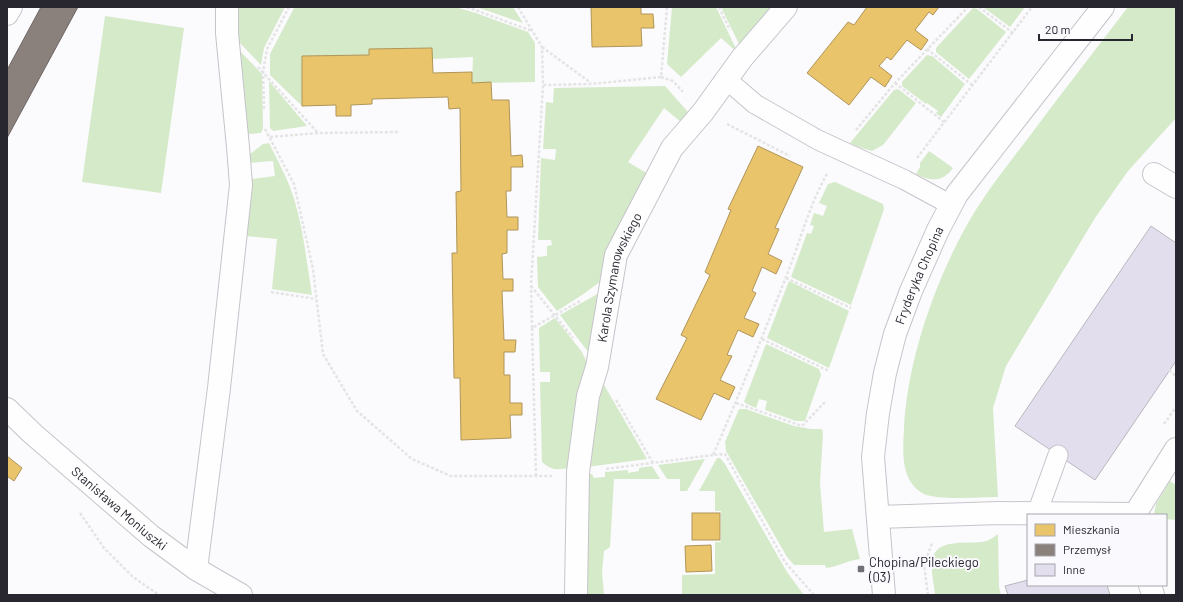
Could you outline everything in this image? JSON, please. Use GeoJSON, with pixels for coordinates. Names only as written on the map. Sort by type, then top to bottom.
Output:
{"type":"FeatureCollection","features":[{"type":"Feature","properties":{"kind":"street"},"geometry":{"type":"LineString","coordinates":[[7,14],[11,7]]}},
{"type":"Feature","properties":{"kind":"street"},"geometry":{"type":"LineString","coordinates":[[196,569],[219,388],[241,185],[226,7]]}},
{"type":"Feature","properties":{"kind":"street","name":"Karola Szymanowskiego"},"geometry":{"type":"LineString","coordinates":[[576,595],[578,472],[588,396],[597,367],[616,255],[672,148],[703,112],[742,58],[786,7]]}},
{"type":"Feature","properties":{"kind":"street","name":"Fryderyka Chopina"},"geometry":{"type":"LineString","coordinates":[[884,595],[873,457],[885,372],[895,334],[911,291],[938,230],[957,194],[1103,7]]}},
{"type":"Feature","properties":{"kind":"street"},"geometry":{"type":"LineString","coordinates":[[1154,174],[1176,187]]}},
{"type":"Feature","properties":{"kind":"street","name":"Stanisława Moniuszki"},"geometry":{"type":"LineString","coordinates":[[7,409],[32,434],[150,536],[196,569],[239,595]]}},
{"type":"Feature","properties":{"kind":"street"},"geometry":{"type":"LineString","coordinates":[[878,517],[999,513],[1136,514],[1176,450]]}},
{"type":"Feature","properties":{"kind":"lane"},"geometry":{"type":"LineString","coordinates":[[726,79],[756,104],[818,140],[905,180],[951,205]]}},
{"type":"Feature","properties":{"kind":"lane"},"geometry":{"type":"LineString","coordinates":[[1037,513],[1058,455]]}},
{"type":"Feature","properties":{"kind":"path"},"geometry":{"type":"LineString","coordinates":[[264,112],[263,72],[267,49],[289,7]]}},
{"type":"Feature","properties":{"kind":"path"},"geometry":{"type":"LineString","coordinates":[[467,7],[532,31]]}},
{"type":"Feature","properties":{"kind":"path"},"geometry":{"type":"LineString","coordinates":[[518,7],[542,48],[591,84]]}},
{"type":"Feature","properties":{"kind":"path"},"geometry":{"type":"LineString","coordinates":[[661,77],[667,7]]}},
{"type":"Feature","properties":{"kind":"path"},"geometry":{"type":"LineString","coordinates":[[713,455],[762,339],[812,206],[827,175],[846,142],[895,83],[968,7]]}},
{"type":"Feature","properties":{"kind":"path"},"geometry":{"type":"LineString","coordinates":[[979,7],[1012,33]]}},
{"type":"Feature","properties":{"kind":"path"},"geometry":{"type":"LineString","coordinates":[[905,180],[912,165],[1032,7]]}},
{"type":"Feature","properties":{"kind":"path"},"geometry":{"type":"LineString","coordinates":[[536,476],[531,285],[542,85],[542,48]]}},
{"type":"Feature","properties":{"kind":"path"},"geometry":{"type":"LineString","coordinates":[[927,49],[972,85]]}},
{"type":"Feature","properties":{"kind":"path"},"geometry":{"type":"LineString","coordinates":[[258,66],[318,133]]}},
{"type":"Feature","properties":{"kind":"path"},"geometry":{"type":"LineString","coordinates":[[542,85],[591,84],[661,77],[673,81],[703,112],[792,157]]}},
{"type":"Feature","properties":{"kind":"path"},"geometry":{"type":"LineString","coordinates":[[895,83],[944,122]]}},
{"type":"Feature","properties":{"kind":"path"},"geometry":{"type":"LineString","coordinates":[[264,128],[294,184],[313,269],[323,354],[357,411],[412,459],[451,476],[558,476],[578,472],[725,454],[785,562],[814,595]]}},
{"type":"Feature","properties":{"kind":"path"},"geometry":{"type":"LineString","coordinates":[[270,137],[318,133],[400,132]]}},
{"type":"Feature","properties":{"kind":"path"},"geometry":{"type":"LineString","coordinates":[[820,172],[833,178]]}},
{"type":"Feature","properties":{"kind":"path"},"geometry":{"type":"LineString","coordinates":[[786,278],[851,308]]}},
{"type":"Feature","properties":{"kind":"path"},"geometry":{"type":"LineString","coordinates":[[532,328],[611,282]]}},
{"type":"Feature","properties":{"kind":"path"},"geometry":{"type":"LineString","coordinates":[[272,292],[316,300]]}},
{"type":"Feature","properties":{"kind":"path"},"geometry":{"type":"LineString","coordinates":[[762,339],[829,371]]}},
{"type":"Feature","properties":{"kind":"path"},"geometry":{"type":"LineString","coordinates":[[1169,370],[1176,376]]}},
{"type":"Feature","properties":{"kind":"path"},"geometry":{"type":"LineString","coordinates":[[736,403],[802,426],[825,402]]}},
{"type":"Feature","properties":{"kind":"path"},"geometry":{"type":"LineString","coordinates":[[79,512],[104,548],[133,577],[159,595]]}},
{"type":"Feature","properties":{"kind":"path"},"geometry":{"type":"LineString","coordinates":[[928,595],[924,565],[933,540]]}},
{"type":"Feature","properties":{"kind":"green space"},"geometry":{"type":"Polygon","coordinates":[[[237,7],[285,7],[264,48],[261,65],[239,42],[237,7]]]}},
{"type":"Feature","properties":{"kind":"green space"},"geometry":{"type":"Polygon","coordinates":[[[455,7],[476,13],[528,32],[535,43],[535,82],[472,83],[473,57],[432,59],[432,48],[369,49],[369,55],[302,56],[302,106],[270,75],[270,54],[294,8],[455,7]]]}},
{"type":"Feature","properties":{"kind":"green space"},"geometry":{"type":"Polygon","coordinates":[[[476,7],[513,7],[523,23],[476,7]]]}},
{"type":"Feature","properties":{"kind":"green space"},"geometry":{"type":"Polygon","coordinates":[[[672,7],[716,7],[738,53],[721,38],[681,77],[667,64],[672,7]]]}},
{"type":"Feature","properties":{"kind":"green space"},"geometry":{"type":"Polygon","coordinates":[[[721,7],[777,7],[741,48],[721,7]]]}},
{"type":"Feature","properties":{"kind":"green space"},"geometry":{"type":"Polygon","coordinates":[[[983,7],[1025,7],[1010,27],[983,7]]]}},
{"type":"Feature","properties":{"kind":"green space"},"geometry":{"type":"Polygon","coordinates":[[[1128,7],[1176,7],[1176,118],[1128,171],[1095,218],[1006,366],[993,408],[998,497],[947,498],[922,493],[910,480],[904,464],[903,446],[906,401],[918,344],[927,314],[938,286],[963,232],[983,199],[1128,7]]]}},
{"type":"Feature","properties":{"kind":"green space"},"geometry":{"type":"Polygon","coordinates":[[[973,8],[977,9],[1006,32],[969,79],[936,52],[936,48],[973,8]]]}},
{"type":"Feature","properties":{"kind":"green space"},"geometry":{"type":"Polygon","coordinates":[[[105,16],[184,28],[161,193],[82,182],[105,16]]]}},
{"type":"Feature","properties":{"kind":"green space"},"geometry":{"type":"Polygon","coordinates":[[[240,51],[262,74],[263,128],[261,133],[248,134],[240,51]]]}},
{"type":"Feature","properties":{"kind":"green space"},"geometry":{"type":"Polygon","coordinates":[[[927,55],[932,56],[965,84],[941,117],[936,113],[938,111],[902,86],[902,82],[927,55]]]}},
{"type":"Feature","properties":{"kind":"green space"},"geometry":{"type":"Polygon","coordinates":[[[269,81],[307,126],[273,131],[270,128],[269,81]]]}},
{"type":"Feature","properties":{"kind":"green space"},"geometry":{"type":"Polygon","coordinates":[[[665,86],[688,112],[681,122],[664,108],[628,162],[648,174],[618,228],[604,279],[557,311],[538,287],[537,257],[547,256],[547,246],[552,245],[551,240],[538,240],[541,158],[555,160],[556,149],[543,149],[546,102],[553,103],[554,88],[665,86]]]}},
{"type":"Feature","properties":{"kind":"green space"},"geometry":{"type":"Polygon","coordinates":[[[898,89],[916,103],[883,145],[872,151],[850,143],[894,90],[898,89]]]}},
{"type":"Feature","properties":{"kind":"green space"},"geometry":{"type":"Polygon","coordinates":[[[269,143],[290,187],[298,214],[304,241],[312,295],[272,289],[277,239],[246,236],[251,179],[275,176],[273,161],[249,163],[249,155],[263,144],[269,143]]]}},
{"type":"Feature","properties":{"kind":"green space"},"geometry":{"type":"Polygon","coordinates":[[[929,151],[953,168],[949,173],[936,179],[921,177],[916,174],[920,167],[920,163],[929,151]]]}},
{"type":"Feature","properties":{"kind":"green space"},"geometry":{"type":"Polygon","coordinates":[[[835,182],[883,204],[884,209],[851,305],[791,277],[807,233],[811,234],[814,226],[810,225],[814,213],[823,216],[827,206],[819,203],[828,184],[835,182]]]}},
{"type":"Feature","properties":{"kind":"green space"},"geometry":{"type":"Polygon","coordinates":[[[789,281],[849,311],[829,368],[767,338],[789,281]]]}},
{"type":"Feature","properties":{"kind":"green space"},"geometry":{"type":"Polygon","coordinates":[[[601,292],[589,353],[560,315],[601,292]]]}},
{"type":"Feature","properties":{"kind":"green space"},"geometry":{"type":"Polygon","coordinates":[[[555,318],[582,352],[587,363],[572,468],[559,469],[553,469],[542,462],[540,382],[550,382],[550,372],[540,372],[539,328],[555,318]]]}},
{"type":"Feature","properties":{"kind":"green space"},"geometry":{"type":"Polygon","coordinates":[[[766,344],[819,369],[821,375],[805,421],[796,421],[765,410],[767,401],[759,399],[756,408],[744,402],[766,344]]]}},
{"type":"Feature","properties":{"kind":"green space"},"geometry":{"type":"Polygon","coordinates":[[[600,378],[647,459],[587,467],[600,378]]]}},
{"type":"Feature","properties":{"kind":"green space"},"geometry":{"type":"Polygon","coordinates":[[[739,409],[746,409],[794,426],[822,429],[820,483],[824,532],[852,529],[860,559],[826,568],[825,565],[794,565],[787,557],[726,451],[725,442],[739,409]]]}},
{"type":"Feature","properties":{"kind":"green space"},"geometry":{"type":"Polygon","coordinates":[[[717,458],[720,458],[725,464],[787,572],[804,595],[682,595],[682,575],[715,574],[715,542],[721,542],[721,511],[715,511],[715,491],[699,491],[717,458]]]}},
{"type":"Feature","properties":{"kind":"green space"},"geometry":{"type":"Polygon","coordinates":[[[705,459],[687,491],[680,491],[680,479],[667,479],[658,465],[705,459]]]}},
{"type":"Feature","properties":{"kind":"green space"},"geometry":{"type":"Polygon","coordinates":[[[652,466],[660,479],[614,479],[610,547],[604,551],[602,572],[604,595],[584,595],[586,475],[592,474],[594,478],[605,477],[605,472],[628,470],[628,473],[639,471],[639,468],[652,466]]]}},
{"type":"Feature","properties":{"kind":"green space"},"geometry":{"type":"Polygon","coordinates":[[[1170,481],[1176,485],[1176,520],[1167,519],[1167,514],[1154,514],[1156,504],[1170,481]]]}},
{"type":"Feature","properties":{"kind":"green space"},"geometry":{"type":"Polygon","coordinates":[[[998,534],[999,587],[1001,595],[935,595],[932,561],[934,554],[939,549],[945,545],[984,542],[998,534]]]}},
{"type":"Feature","properties":{"kind":"building: Mieszkania"},"geometry":{"type":"Polygon","coordinates":[[[591,7],[641,7],[641,14],[653,14],[654,28],[641,28],[642,46],[592,47],[591,7]]]}},
{"type":"Feature","properties":{"kind":"building: Mieszkania"},"geometry":{"type":"Polygon","coordinates":[[[867,7],[939,7],[933,15],[929,12],[915,30],[928,40],[921,50],[907,40],[891,60],[887,57],[879,66],[892,76],[885,87],[871,77],[849,105],[807,73],[848,22],[854,25],[867,7]]]}},
{"type":"Feature","properties":{"kind":"building: Mieszkania"},"geometry":{"type":"Polygon","coordinates":[[[432,48],[433,73],[472,72],[472,83],[491,82],[492,100],[509,100],[511,156],[522,155],[523,167],[511,167],[511,191],[506,191],[507,217],[518,217],[518,230],[507,230],[507,253],[502,254],[503,279],[513,279],[513,291],[502,291],[504,340],[516,340],[515,352],[504,352],[504,375],[510,375],[510,403],[522,403],[522,415],[510,415],[511,438],[461,440],[460,378],[454,378],[452,253],[457,253],[456,192],[461,191],[460,108],[449,109],[448,97],[372,99],[372,104],[351,105],[351,116],[336,116],[336,105],[302,106],[302,56],[369,55],[369,49],[432,48]]]}},
{"type":"Feature","properties":{"kind":"building: Mieszkania"},"geometry":{"type":"Polygon","coordinates":[[[758,146],[803,167],[775,228],[779,229],[768,254],[782,261],[776,274],[762,267],[752,291],[756,293],[744,318],[759,324],[753,337],[738,330],[727,355],[732,356],[720,380],[735,387],[729,400],[714,393],[701,420],[656,399],[687,338],[681,335],[710,275],[705,272],[731,210],[728,209],[758,146]]]}},
{"type":"Feature","properties":{"kind":"building: Mieszkania"},"geometry":{"type":"Polygon","coordinates":[[[7,456],[22,468],[14,481],[7,476],[7,456]]]}},
{"type":"Feature","properties":{"kind":"building: Mieszkania"},"geometry":{"type":"Polygon","coordinates":[[[692,513],[720,513],[720,540],[692,540],[692,513]]]}},
{"type":"Feature","properties":{"kind":"building: Mieszkania"},"geometry":{"type":"Polygon","coordinates":[[[711,545],[712,571],[686,572],[685,546],[711,545]]]}},
{"type":"Feature","properties":{"kind":"building: Przemysł"},"geometry":{"type":"Polygon","coordinates":[[[41,7],[78,7],[7,138],[7,70],[41,7]]]}},
{"type":"Feature","properties":{"kind":"building: Inne"},"geometry":{"type":"Polygon","coordinates":[[[1151,226],[1176,243],[1176,361],[1095,480],[1015,426],[1151,226]]]}},
{"type":"Feature","properties":{"kind":"building: Inne"},"geometry":{"type":"Polygon","coordinates":[[[1027,580],[1027,586],[1107,586],[1110,595],[1008,595],[1005,586],[1027,580]]]}},
{"type":"Feature","properties":{"kind":"place","name":"Chopina/Pileckiego (03)"},"geometry":{"type":"Point","coordinates":[861,569]}}]}
